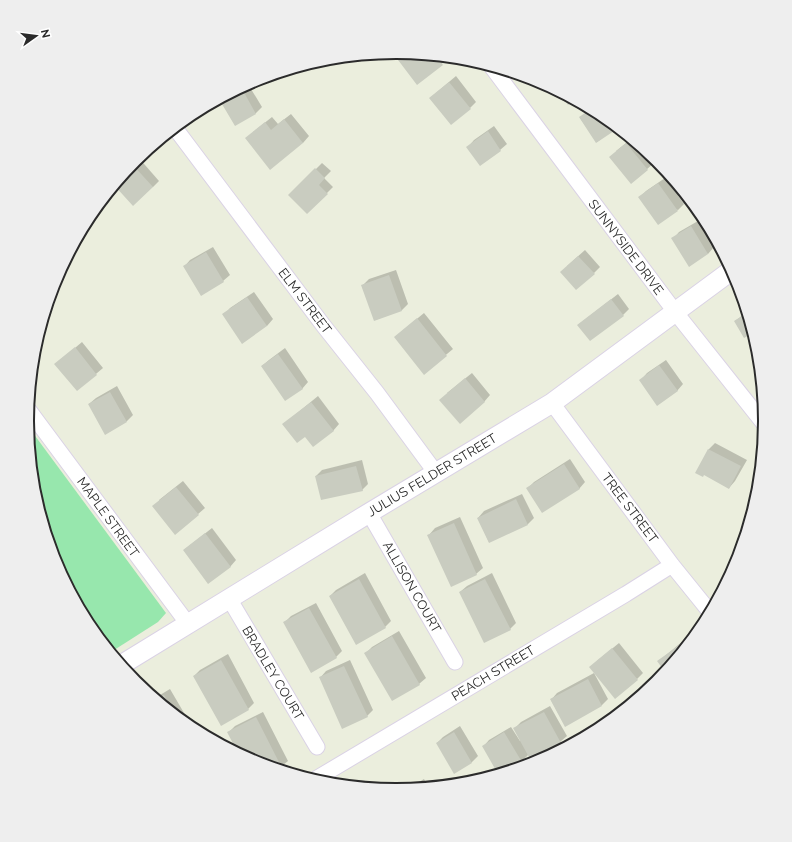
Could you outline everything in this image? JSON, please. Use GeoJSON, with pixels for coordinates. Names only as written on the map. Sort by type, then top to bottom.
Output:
{"type":"FeatureCollection","features":[{"type":"Feature","properties":{"kind":"street","name":"SUNNYSIDE DRIVE"},"geometry":{"type":"LineString","coordinates":[[496,73],[676,313],[758,416]]}},
{"type":"Feature","properties":{"kind":"street","name":"ELM STREET"},"geometry":{"type":"LineString","coordinates":[[178,132],[323,325],[377,393],[436,473]]}},
{"type":"Feature","properties":{"kind":"street","name":"JULIUS FELDER STREET"},"geometry":{"type":"LineString","coordinates":[[126,662],[552,403],[676,313],[727,274]]}},
{"type":"Feature","properties":{"kind":"street","name":"TREE STREET"},"geometry":{"type":"LineString","coordinates":[[552,403],[672,565],[706,608]]}},
{"type":"Feature","properties":{"kind":"street","name":"MAPLE STREET"},"geometry":{"type":"LineString","coordinates":[[34,417],[188,624]]}},
{"type":"Feature","properties":{"kind":"street","name":"ALLISON COURT"},"geometry":{"type":"LineString","coordinates":[[369,513],[456,662]]}},
{"type":"Feature","properties":{"kind":"street","name":"PEACH STREET"},"geometry":{"type":"LineString","coordinates":[[322,775],[672,565]]}},
{"type":"Feature","properties":{"kind":"street","name":"BRADLEY COURT"},"geometry":{"type":"LineString","coordinates":[[230,600],[317,747]]}},
{"type":"Feature","properties":{"kind":"green space"},"geometry":{"type":"Polygon","coordinates":[[[35,435],[166,613],[158,622],[115,649],[95,622],[71,581],[53,537],[41,492],[37,468],[35,435]]]}},
{"type":"Feature","properties":{"kind":"building"},"geometry":{"type":"Polygon","coordinates":[[[397,59],[440,62],[443,65],[417,85],[397,59]]]}},
{"type":"Feature","properties":{"kind":"building"},"geometry":{"type":"Polygon","coordinates":[[[449,82],[471,109],[451,125],[429,98],[449,82]]]}},
{"type":"Feature","properties":{"kind":"building"},"geometry":{"type":"Polygon","coordinates":[[[244,93],[256,114],[235,126],[222,104],[244,93]]]}},
{"type":"Feature","properties":{"kind":"building"},"geometry":{"type":"Polygon","coordinates":[[[586,113],[613,132],[596,143],[579,117],[586,113]]]}},
{"type":"Feature","properties":{"kind":"building"},"geometry":{"type":"Polygon","coordinates":[[[284,119],[303,143],[270,170],[245,138],[265,122],[271,130],[284,119]]]}},
{"type":"Feature","properties":{"kind":"building"},"geometry":{"type":"Polygon","coordinates":[[[488,131],[501,151],[480,166],[466,147],[488,131]]]}},
{"type":"Feature","properties":{"kind":"building"},"geometry":{"type":"Polygon","coordinates":[[[626,143],[648,170],[631,184],[609,157],[626,143]]]}},
{"type":"Feature","properties":{"kind":"building"},"geometry":{"type":"Polygon","coordinates":[[[315,168],[325,178],[319,185],[328,194],[307,214],[288,195],[315,168]]]}},
{"type":"Feature","properties":{"kind":"building"},"geometry":{"type":"Polygon","coordinates":[[[136,169],[153,187],[133,206],[118,190],[136,169]]]}},
{"type":"Feature","properties":{"kind":"building"},"geometry":{"type":"Polygon","coordinates":[[[658,183],[678,211],[658,225],[638,197],[658,183]]]}},
{"type":"Feature","properties":{"kind":"building"},"geometry":{"type":"Polygon","coordinates":[[[691,226],[708,254],[689,267],[671,238],[691,226]]]}},
{"type":"Feature","properties":{"kind":"building"},"geometry":{"type":"Polygon","coordinates":[[[206,252],[224,282],[201,296],[183,266],[206,252]]]}},
{"type":"Feature","properties":{"kind":"building"},"geometry":{"type":"Polygon","coordinates":[[[578,256],[595,274],[576,290],[560,272],[578,256]]]}},
{"type":"Feature","properties":{"kind":"building"},"geometry":{"type":"Polygon","coordinates":[[[389,275],[402,311],[374,321],[361,285],[389,275]]]}},
{"type":"Feature","properties":{"kind":"building"},"geometry":{"type":"Polygon","coordinates":[[[247,297],[267,326],[242,344],[222,314],[247,297]]]}},
{"type":"Feature","properties":{"kind":"building"},"geometry":{"type":"Polygon","coordinates":[[[611,299],[624,316],[590,341],[577,325],[611,299]]]}},
{"type":"Feature","properties":{"kind":"building"},"geometry":{"type":"Polygon","coordinates":[[[742,316],[748,336],[744,338],[734,321],[742,316]]]}},
{"type":"Feature","properties":{"kind":"building"},"geometry":{"type":"Polygon","coordinates":[[[417,318],[447,356],[424,375],[394,337],[417,318]]]}},
{"type":"Feature","properties":{"kind":"building"},"geometry":{"type":"Polygon","coordinates":[[[75,347],[97,375],[77,391],[54,364],[75,347]]]}},
{"type":"Feature","properties":{"kind":"building"},"geometry":{"type":"Polygon","coordinates":[[[278,354],[303,389],[285,401],[261,366],[278,354]]]}},
{"type":"Feature","properties":{"kind":"building"},"geometry":{"type":"Polygon","coordinates":[[[659,365],[678,391],[657,406],[639,380],[659,365]]]}},
{"type":"Feature","properties":{"kind":"building"},"geometry":{"type":"Polygon","coordinates":[[[465,378],[485,402],[460,424],[439,400],[465,378]]]}},
{"type":"Feature","properties":{"kind":"building"},"geometry":{"type":"Polygon","coordinates":[[[110,392],[127,422],[105,435],[88,404],[110,392]]]}},
{"type":"Feature","properties":{"kind":"building"},"geometry":{"type":"Polygon","coordinates":[[[311,402],[334,431],[313,447],[305,437],[297,443],[282,424],[311,402]]]}},
{"type":"Feature","properties":{"kind":"building"},"geometry":{"type":"Polygon","coordinates":[[[708,449],[741,466],[729,489],[704,475],[703,477],[695,473],[708,449]]]}},
{"type":"Feature","properties":{"kind":"building"},"geometry":{"type":"Polygon","coordinates":[[[564,464],[580,489],[542,513],[526,488],[564,464]]]}},
{"type":"Feature","properties":{"kind":"building"},"geometry":{"type":"Polygon","coordinates":[[[356,466],[363,491],[321,500],[315,476],[356,466]]]}},
{"type":"Feature","properties":{"kind":"building"},"geometry":{"type":"Polygon","coordinates":[[[176,487],[199,515],[175,535],[152,506],[176,487]]]}},
{"type":"Feature","properties":{"kind":"building"},"geometry":{"type":"Polygon","coordinates":[[[516,499],[528,525],[489,543],[477,518],[516,499]]]}},
{"type":"Feature","properties":{"kind":"building"},"geometry":{"type":"Polygon","coordinates":[[[454,523],[477,575],[451,587],[427,535],[454,523]]]}},
{"type":"Feature","properties":{"kind":"building"},"geometry":{"type":"Polygon","coordinates":[[[205,533],[231,567],[208,584],[183,550],[205,533]]]}},
{"type":"Feature","properties":{"kind":"building"},"geometry":{"type":"Polygon","coordinates":[[[359,579],[386,628],[356,645],[329,596],[359,579]]]}},
{"type":"Feature","properties":{"kind":"building"},"geometry":{"type":"Polygon","coordinates":[[[485,579],[511,630],[484,643],[459,592],[485,579]]]}},
{"type":"Feature","properties":{"kind":"building"},"geometry":{"type":"Polygon","coordinates":[[[309,608],[337,658],[311,673],[283,622],[309,608]]]}},
{"type":"Feature","properties":{"kind":"building"},"geometry":{"type":"Polygon","coordinates":[[[392,636],[420,685],[392,701],[364,653],[392,636]]]}},
{"type":"Feature","properties":{"kind":"building"},"geometry":{"type":"Polygon","coordinates":[[[678,646],[679,647],[661,667],[657,661],[678,646]]]}},
{"type":"Feature","properties":{"kind":"building"},"geometry":{"type":"Polygon","coordinates":[[[612,648],[638,680],[615,699],[589,667],[612,648]]]}},
{"type":"Feature","properties":{"kind":"building"},"geometry":{"type":"Polygon","coordinates":[[[221,660],[249,710],[221,726],[193,676],[221,660]]]}},
{"type":"Feature","properties":{"kind":"building"},"geometry":{"type":"Polygon","coordinates":[[[344,666],[368,717],[342,729],[319,677],[344,666]]]}},
{"type":"Feature","properties":{"kind":"building"},"geometry":{"type":"Polygon","coordinates":[[[588,679],[602,706],[565,727],[550,699],[588,679]]]}},
{"type":"Feature","properties":{"kind":"building"},"geometry":{"type":"Polygon","coordinates":[[[164,695],[168,702],[161,696],[164,695]]]}},
{"type":"Feature","properties":{"kind":"building"},"geometry":{"type":"Polygon","coordinates":[[[544,712],[561,743],[529,757],[513,728],[544,712]]]}},
{"type":"Feature","properties":{"kind":"building"},"geometry":{"type":"Polygon","coordinates":[[[256,717],[280,764],[234,745],[227,732],[256,717]]]}},
{"type":"Feature","properties":{"kind":"building"},"geometry":{"type":"Polygon","coordinates":[[[454,732],[472,763],[454,774],[436,743],[454,732]]]}},
{"type":"Feature","properties":{"kind":"building"},"geometry":{"type":"Polygon","coordinates":[[[504,732],[521,760],[495,769],[482,746],[504,732]]]}}]}
